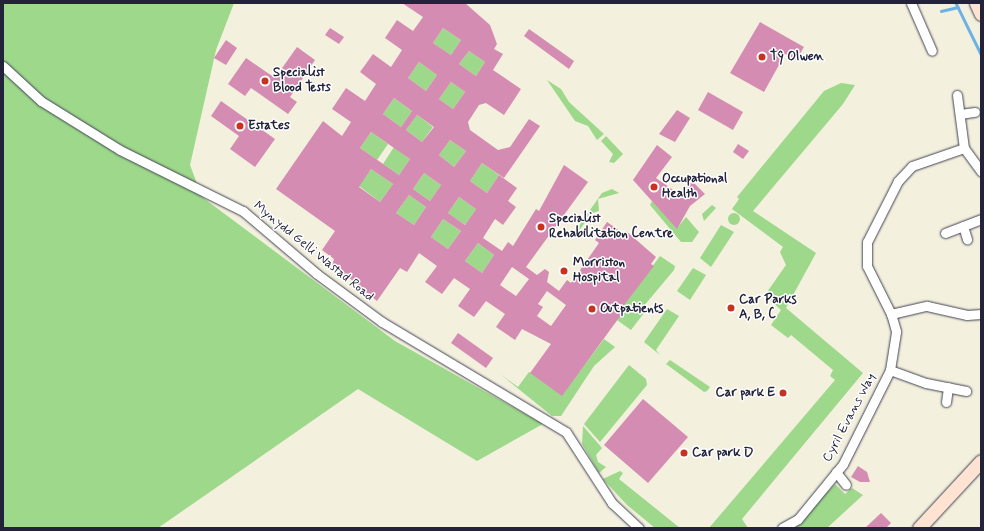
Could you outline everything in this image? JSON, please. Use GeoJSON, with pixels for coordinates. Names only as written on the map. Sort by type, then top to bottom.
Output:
{"type":"FeatureCollection","features":[{"type":"Feature","properties":{"kind":"street"},"geometry":{"type":"LineString","coordinates":[[911,3],[932,51]]}},
{"type":"Feature","properties":{"kind":"street"},"geometry":{"type":"LineString","coordinates":[[976,3],[981,14]]}},
{"type":"Feature","properties":{"kind":"street","name":"Mynydd Gelli Wastad Road"},"geometry":{"type":"LineString","coordinates":[[3,66],[41,100],[120,150],[243,211],[316,274],[370,314],[566,432],[612,503],[640,528]]}},
{"type":"Feature","properties":{"kind":"street"},"geometry":{"type":"LineString","coordinates":[[957,95],[964,148],[981,171]]}},
{"type":"Feature","properties":{"kind":"street"},"geometry":{"type":"LineString","coordinates":[[960,114],[975,112]]}},
{"type":"Feature","properties":{"kind":"street","name":"Cyril Evans Way"},"geometry":{"type":"LineString","coordinates":[[782,528],[798,519],[843,464],[890,370],[896,331],[891,314],[867,266],[867,242],[898,181],[912,166],[964,148]]}},
{"type":"Feature","properties":{"kind":"street"},"geometry":{"type":"LineString","coordinates":[[945,233],[981,219]]}},
{"type":"Feature","properties":{"kind":"street"},"geometry":{"type":"LineString","coordinates":[[963,226],[967,239]]}},
{"type":"Feature","properties":{"kind":"street"},"geometry":{"type":"LineString","coordinates":[[891,314],[927,306],[981,314]]}},
{"type":"Feature","properties":{"kind":"street","name":"Cyril Evans Way"},"geometry":{"type":"LineString","coordinates":[[890,370],[966,391]]}},
{"type":"Feature","properties":{"kind":"street"},"geometry":{"type":"LineString","coordinates":[[946,402],[948,387]]}},
{"type":"Feature","properties":{"kind":"street"},"geometry":{"type":"LineString","coordinates":[[919,528],[981,461]]}},
{"type":"Feature","properties":{"kind":"street"},"geometry":{"type":"LineString","coordinates":[[836,472],[846,485]]}},
{"type":"Feature","properties":{"kind":"green space"},"geometry":{"type":"Polygon","coordinates":[[[3,3],[234,3],[216,50],[190,165],[202,197],[395,341],[543,424],[477,461],[358,389],[158,528],[3,528],[3,3]]]}},
{"type":"Feature","properties":{"kind":"green space"},"geometry":{"type":"Polygon","coordinates":[[[443,28],[461,40],[451,55],[433,43],[443,28]]]}},
{"type":"Feature","properties":{"kind":"green space"},"geometry":{"type":"Polygon","coordinates":[[[469,51],[485,62],[476,76],[459,64],[469,51]]]}},
{"type":"Feature","properties":{"kind":"green space"},"geometry":{"type":"Polygon","coordinates":[[[419,62],[437,75],[426,91],[408,78],[419,62]]]}},
{"type":"Feature","properties":{"kind":"green space"},"geometry":{"type":"Polygon","coordinates":[[[547,80],[561,89],[569,102],[604,134],[597,140],[588,126],[575,121],[547,80]]]}},
{"type":"Feature","properties":{"kind":"green space"},"geometry":{"type":"Polygon","coordinates":[[[451,82],[465,92],[453,109],[439,99],[451,82]]]}},
{"type":"Feature","properties":{"kind":"green space"},"geometry":{"type":"Polygon","coordinates":[[[841,83],[855,85],[843,104],[753,211],[816,253],[786,308],[863,373],[742,519],[748,528],[709,528],[835,380],[830,376],[833,370],[791,335],[788,338],[771,325],[781,310],[765,295],[786,265],[780,252],[783,247],[732,209],[739,199],[737,197],[824,91],[841,83]]]}},
{"type":"Feature","properties":{"kind":"green space"},"geometry":{"type":"Polygon","coordinates":[[[394,98],[412,111],[401,127],[383,114],[394,98]]]}},
{"type":"Feature","properties":{"kind":"green space"},"geometry":{"type":"Polygon","coordinates":[[[417,115],[433,127],[422,142],[406,130],[417,115]]]}},
{"type":"Feature","properties":{"kind":"green space"},"geometry":{"type":"Polygon","coordinates":[[[371,132],[388,144],[377,160],[360,148],[371,132]]]}},
{"type":"Feature","properties":{"kind":"green space"},"geometry":{"type":"Polygon","coordinates":[[[606,136],[623,154],[614,163],[609,162],[613,154],[601,141],[606,136]]]}},
{"type":"Feature","properties":{"kind":"green space"},"geometry":{"type":"Polygon","coordinates":[[[450,140],[466,151],[454,167],[439,155],[450,140]]]}},
{"type":"Feature","properties":{"kind":"green space"},"geometry":{"type":"Polygon","coordinates":[[[394,147],[410,159],[399,175],[383,164],[394,147]]]}},
{"type":"Feature","properties":{"kind":"green space"},"geometry":{"type":"Polygon","coordinates":[[[482,163],[499,175],[487,193],[470,181],[482,163]]]}},
{"type":"Feature","properties":{"kind":"green space"},"geometry":{"type":"Polygon","coordinates":[[[371,169],[393,184],[380,202],[359,186],[371,169]]]}},
{"type":"Feature","properties":{"kind":"green space"},"geometry":{"type":"Polygon","coordinates":[[[424,173],[441,185],[430,201],[413,189],[424,173]]]}},
{"type":"Feature","properties":{"kind":"green space"},"geometry":{"type":"Polygon","coordinates":[[[612,189],[619,193],[598,199],[599,211],[592,213],[578,232],[578,227],[602,193],[612,189]]]}},
{"type":"Feature","properties":{"kind":"green space"},"geometry":{"type":"Polygon","coordinates":[[[409,195],[426,207],[414,225],[396,213],[409,195]]]}},
{"type":"Feature","properties":{"kind":"green space"},"geometry":{"type":"Polygon","coordinates":[[[459,197],[476,209],[465,225],[448,213],[459,197]]]}},
{"type":"Feature","properties":{"kind":"green space"},"geometry":{"type":"Polygon","coordinates":[[[652,201],[677,228],[686,217],[699,232],[692,242],[681,242],[650,205],[652,201]]]}},
{"type":"Feature","properties":{"kind":"green space"},"geometry":{"type":"Polygon","coordinates":[[[712,205],[716,208],[704,221],[702,214],[712,205]]]}},
{"type":"Feature","properties":{"kind":"green space"},"geometry":{"type":"Polygon","coordinates":[[[732,213],[736,213],[740,219],[736,225],[732,225],[728,221],[728,217],[732,213]]]}},
{"type":"Feature","properties":{"kind":"green space"},"geometry":{"type":"Polygon","coordinates":[[[443,219],[461,231],[448,249],[431,237],[443,219]]]}},
{"type":"Feature","properties":{"kind":"green space"},"geometry":{"type":"Polygon","coordinates":[[[721,225],[734,232],[711,267],[700,258],[721,225]]]}},
{"type":"Feature","properties":{"kind":"green space"},"geometry":{"type":"Polygon","coordinates":[[[478,243],[494,255],[482,273],[465,261],[478,243]]]}},
{"type":"Feature","properties":{"kind":"green space"},"geometry":{"type":"Polygon","coordinates":[[[660,256],[675,266],[674,270],[643,307],[644,313],[631,330],[617,320],[621,315],[618,313],[660,256]]]}},
{"type":"Feature","properties":{"kind":"green space"},"geometry":{"type":"Polygon","coordinates":[[[693,268],[706,275],[690,300],[677,291],[693,268]]]}},
{"type":"Feature","properties":{"kind":"green space"},"geometry":{"type":"Polygon","coordinates":[[[667,309],[679,316],[656,350],[660,355],[644,342],[667,309]]]}},
{"type":"Feature","properties":{"kind":"green space"},"geometry":{"type":"Polygon","coordinates":[[[604,339],[615,347],[594,366],[561,416],[552,416],[500,374],[518,387],[529,372],[562,395],[604,339]]]}},
{"type":"Feature","properties":{"kind":"green space"},"geometry":{"type":"Polygon","coordinates":[[[670,360],[710,387],[707,391],[704,392],[666,364],[670,360]]]}},
{"type":"Feature","properties":{"kind":"green space"},"geometry":{"type":"Polygon","coordinates":[[[629,365],[646,379],[647,385],[600,442],[584,424],[629,365]]]}},
{"type":"Feature","properties":{"kind":"green space"},"geometry":{"type":"Polygon","coordinates":[[[583,426],[602,448],[596,455],[598,462],[606,467],[599,473],[582,444],[583,426]]]}},
{"type":"Feature","properties":{"kind":"green space"},"geometry":{"type":"Polygon","coordinates":[[[620,471],[623,473],[619,479],[680,528],[655,528],[627,505],[603,479],[620,471]]]}},
{"type":"Feature","properties":{"kind":"green space"},"geometry":{"type":"Polygon","coordinates":[[[835,484],[845,494],[852,488],[863,495],[827,528],[792,528],[835,484]]]}},
{"type":"Feature","properties":{"kind":"building"},"geometry":{"type":"Polygon","coordinates":[[[402,3],[465,3],[490,25],[497,44],[494,49],[503,54],[493,70],[521,89],[504,115],[486,103],[479,105],[468,122],[470,130],[498,150],[510,147],[529,119],[540,126],[504,178],[482,163],[470,181],[487,193],[499,175],[517,188],[508,201],[516,207],[503,225],[495,219],[483,238],[502,251],[508,242],[513,246],[536,209],[539,211],[564,165],[588,182],[526,267],[537,275],[545,269],[549,272],[547,282],[559,291],[567,280],[571,283],[599,243],[595,240],[607,222],[624,234],[626,231],[656,257],[651,264],[654,266],[618,313],[621,315],[562,396],[530,373],[551,344],[522,329],[515,340],[496,327],[505,314],[486,301],[474,317],[458,306],[470,289],[454,278],[442,294],[425,282],[437,266],[419,253],[407,272],[400,268],[377,301],[341,271],[331,269],[334,259],[322,250],[335,231],[276,189],[323,121],[342,136],[351,122],[332,109],[346,88],[365,101],[376,84],[360,72],[373,54],[391,67],[402,50],[385,38],[397,20],[413,31],[423,17],[402,3]],[[443,28],[433,43],[451,55],[461,40],[443,28]],[[469,51],[459,64],[476,76],[485,62],[469,51]],[[419,62],[408,78],[426,91],[437,75],[419,62]],[[451,82],[439,99],[453,109],[465,92],[451,82]],[[394,98],[383,114],[401,127],[412,111],[394,98]],[[417,115],[406,130],[422,142],[434,127],[417,115]],[[371,132],[360,148],[399,175],[410,159],[371,132]],[[450,140],[439,155],[454,167],[466,151],[450,140]],[[371,169],[359,187],[380,202],[393,184],[371,169]],[[424,173],[413,189],[430,201],[441,185],[424,173]],[[409,195],[396,213],[414,225],[426,207],[409,195]],[[459,197],[448,213],[465,225],[476,209],[459,197]],[[443,219],[431,237],[448,249],[461,231],[443,219]],[[478,243],[465,261],[482,273],[494,255],[478,243]],[[512,267],[500,285],[516,296],[529,279],[512,267]],[[547,291],[538,304],[543,307],[537,316],[551,326],[566,305],[547,291]]]}},
{"type":"Feature","properties":{"kind":"building","name":"Tŷ Olwen"},"geometry":{"type":"Polygon","coordinates":[[[760,22],[804,47],[796,60],[785,54],[764,92],[730,73],[760,22]]]}},
{"type":"Feature","properties":{"kind":"building"},"geometry":{"type":"Polygon","coordinates":[[[330,28],[344,37],[339,44],[325,35],[330,28]]]}},
{"type":"Feature","properties":{"kind":"building"},"geometry":{"type":"Polygon","coordinates":[[[529,29],[574,61],[569,69],[524,36],[529,29]]]}},
{"type":"Feature","properties":{"kind":"building"},"geometry":{"type":"Polygon","coordinates":[[[226,40],[237,48],[226,65],[214,58],[226,40]]]}},
{"type":"Feature","properties":{"kind":"building","name":"Specialist Blood Tests"},"geometry":{"type":"Polygon","coordinates":[[[297,47],[315,60],[290,97],[297,102],[288,114],[251,88],[245,96],[228,84],[246,58],[275,78],[297,47]]]}},
{"type":"Feature","properties":{"kind":"building"},"geometry":{"type":"Polygon","coordinates":[[[708,92],[743,112],[733,130],[698,110],[708,92]]]}},
{"type":"Feature","properties":{"kind":"building","name":"Estates"},"geometry":{"type":"Polygon","coordinates":[[[221,101],[275,139],[255,167],[230,149],[239,136],[211,116],[221,101]]]}},
{"type":"Feature","properties":{"kind":"building"},"geometry":{"type":"Polygon","coordinates":[[[677,110],[690,118],[675,142],[659,134],[677,110]]]}},
{"type":"Feature","properties":{"kind":"building"},"geometry":{"type":"Polygon","coordinates":[[[738,144],[749,151],[743,159],[733,152],[738,144]]]}},
{"type":"Feature","properties":{"kind":"building","name":"Occupational Health"},"geometry":{"type":"Polygon","coordinates":[[[657,145],[672,157],[656,178],[679,194],[692,181],[705,194],[690,206],[677,229],[633,180],[657,145]]]}},
{"type":"Feature","properties":{"kind":"building"},"geometry":{"type":"Polygon","coordinates":[[[458,333],[493,358],[486,368],[451,343],[458,333]]]}},
{"type":"Feature","properties":{"kind":"building"},"geometry":{"type":"Polygon","coordinates":[[[643,399],[688,437],[648,483],[604,445],[643,399]]]}},
{"type":"Feature","properties":{"kind":"building"},"geometry":{"type":"Polygon","coordinates":[[[858,466],[867,472],[870,482],[860,482],[851,477],[858,466]]]}},
{"type":"Feature","properties":{"kind":"building"},"geometry":{"type":"Polygon","coordinates":[[[881,513],[891,523],[886,528],[865,528],[881,513]]]}},
{"type":"Feature","properties":{"kind":"waterway"},"geometry":{"type":"LineString","coordinates":[[956,3],[981,54]]}},
{"type":"Feature","properties":{"kind":"waterway"},"geometry":{"type":"LineString","coordinates":[[941,11],[958,7]]}},
{"type":"Feature","properties":{"kind":"place","name":"Tŷ Olwen"},"geometry":{"type":"Point","coordinates":[762,57]}},
{"type":"Feature","properties":{"kind":"place","name":"Specialist Blood Tests"},"geometry":{"type":"Point","coordinates":[265,81]}},
{"type":"Feature","properties":{"kind":"place","name":"Estates"},"geometry":{"type":"Point","coordinates":[240,126]}},
{"type":"Feature","properties":{"kind":"place","name":"Occupational Health"},"geometry":{"type":"Point","coordinates":[654,187]}},
{"type":"Feature","properties":{"kind":"place","name":"Specialist Rehabilitation Centre"},"geometry":{"type":"Point","coordinates":[541,227]}},
{"type":"Feature","properties":{"kind":"place","name":"Morriston Hospital"},"geometry":{"type":"Point","coordinates":[564,271]}},
{"type":"Feature","properties":{"kind":"place","name":"Car Parks A, B, C"},"geometry":{"type":"Point","coordinates":[731,308]}},
{"type":"Feature","properties":{"kind":"place","name":"Outpatients"},"geometry":{"type":"Point","coordinates":[592,309]}},
{"type":"Feature","properties":{"kind":"place","name":"Car park E"},"geometry":{"type":"Point","coordinates":[783,393]}},
{"type":"Feature","properties":{"kind":"place","name":"Car park D"},"geometry":{"type":"Point","coordinates":[684,453]}}]}
